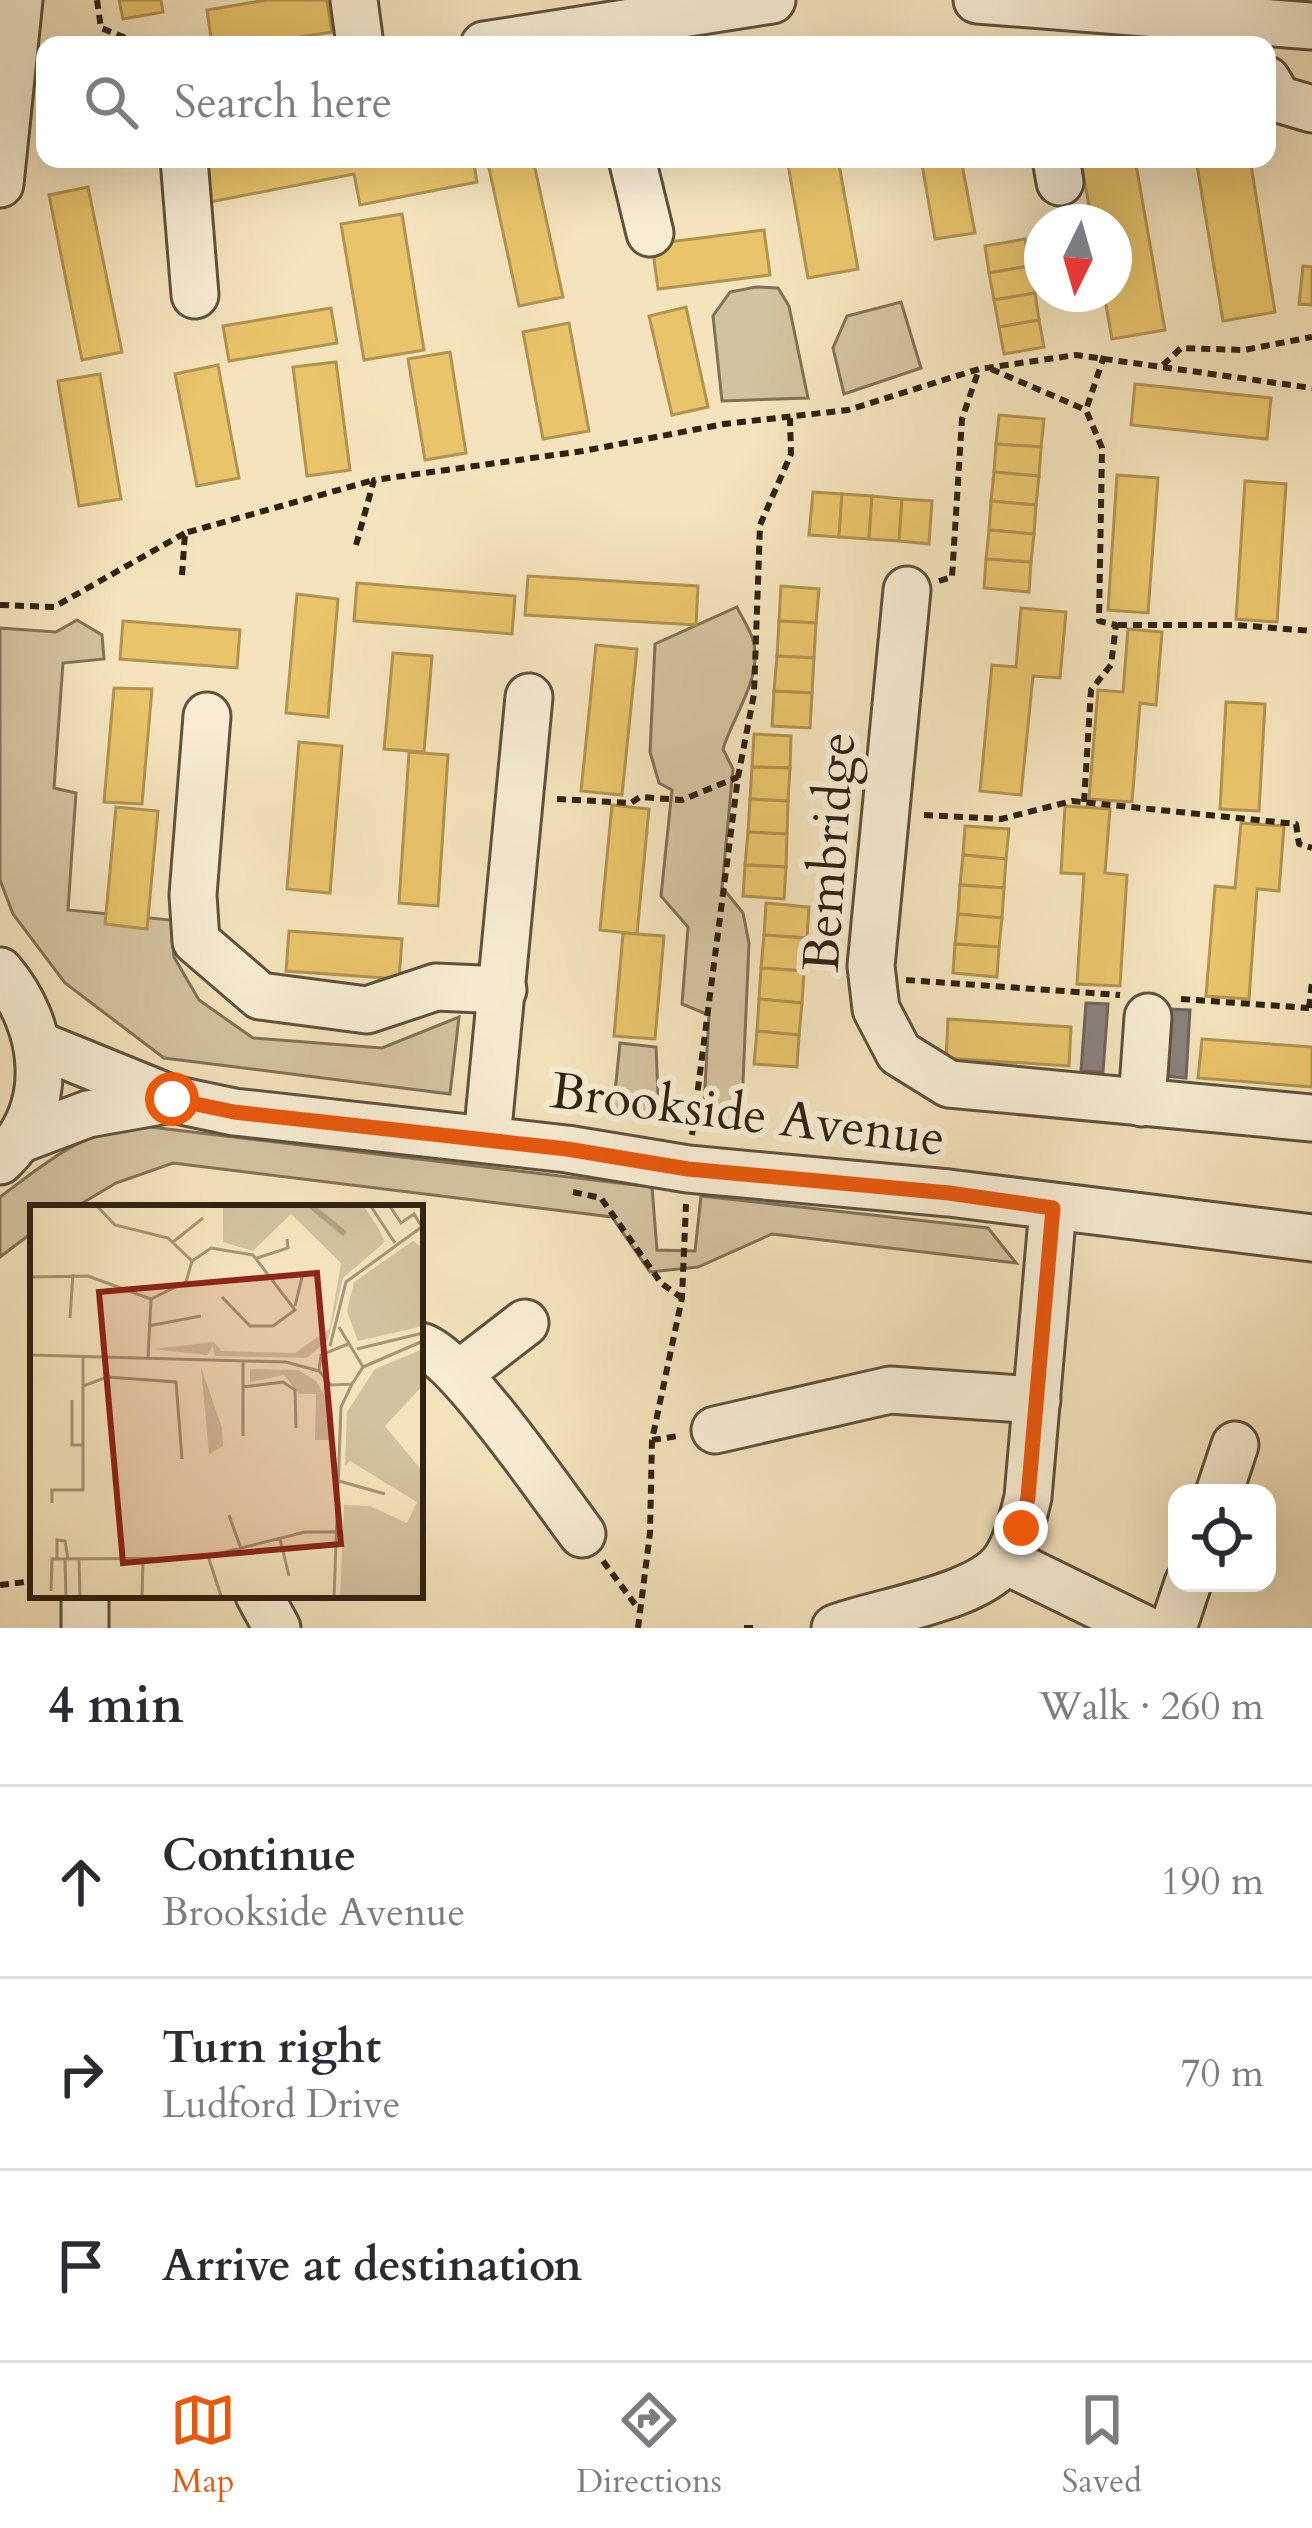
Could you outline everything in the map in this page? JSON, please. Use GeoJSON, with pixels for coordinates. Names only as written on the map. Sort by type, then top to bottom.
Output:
{"type":"FeatureCollection","features":[{"type":"Feature","properties":{"kind":"street"},"geometry":{"type":"LineString","coordinates":[[0,184],[28,74],[19,0]]}},
{"type":"Feature","properties":{"kind":"street"},"geometry":{"type":"LineString","coordinates":[[354,0],[359,36]]}},
{"type":"Feature","properties":{"kind":"street"},"geometry":{"type":"LineString","coordinates":[[601,35],[772,0]]}},
{"type":"Feature","properties":{"kind":"street"},"geometry":{"type":"LineString","coordinates":[[977,0],[1032,25],[1191,9],[1282,31]]}},
{"type":"Feature","properties":{"kind":"street"},"geometry":{"type":"LineString","coordinates":[[1276,96],[1312,110]]}},
{"type":"Feature","properties":{"kind":"street"},"geometry":{"type":"LineString","coordinates":[[185,168],[195,295]]}},
{"type":"Feature","properties":{"kind":"street"},"geometry":{"type":"LineString","coordinates":[[634,168],[650,233]]}},
{"type":"Feature","properties":{"kind":"street","name":"Bembridge"},"geometry":{"type":"LineString","coordinates":[[907,590],[873,977],[876,1009],[899,1053],[949,1084],[1312,1118]]}},
{"type":"Feature","properties":{"kind":"street"},"geometry":{"type":"LineString","coordinates":[[487,1139],[530,697]]}},
{"type":"Feature","properties":{"kind":"street"},"geometry":{"type":"LineString","coordinates":[[208,716],[193,895],[196,941],[260,996],[367,1010],[436,987],[503,990]]}},
{"type":"Feature","properties":{"kind":"street"},"geometry":{"type":"LineString","coordinates":[[0,971],[31,1017],[39,1045],[36,1103],[10,1150]]}},
{"type":"Feature","properties":{"kind":"street"},"geometry":{"type":"LineString","coordinates":[[1142,1103],[1148,1004]]}},
{"type":"Feature","properties":{"kind":"street","name":"Brookside Avenue"},"geometry":{"type":"LineString","coordinates":[[39,1045],[172,1099],[234,1112],[487,1139],[688,1169],[949,1193],[1312,1238]]}},
{"type":"Feature","properties":{"kind":"street","name":"Brookside Avenue"},"geometry":{"type":"LineString","coordinates":[[10,1150],[88,1114],[172,1099]]}},
{"type":"Feature","properties":{"kind":"street"},"geometry":{"type":"LineString","coordinates":[[861,1623],[973,1587],[1006,1561],[1028,1497],[1053,1208]]}},
{"type":"Feature","properties":{"kind":"street"},"geometry":{"type":"LineString","coordinates":[[459,1374],[525,1323]]}},
{"type":"Feature","properties":{"kind":"street"},"geometry":{"type":"LineString","coordinates":[[423,1347],[431,1348],[459,1374],[582,1534]]}},
{"type":"Feature","properties":{"kind":"street"},"geometry":{"type":"LineString","coordinates":[[715,1430],[890,1390],[1037,1400]]}},
{"type":"Feature","properties":{"kind":"street"},"geometry":{"type":"LineString","coordinates":[[1222,1484],[1235,1445]]}},
{"type":"Feature","properties":{"kind":"street"},"geometry":{"type":"LineString","coordinates":[[1006,1561],[1143,1628]]}},
{"type":"Feature","properties":{"kind":"street"},"geometry":{"type":"LineString","coordinates":[[1173,1628],[1185,1592]]}},
{"type":"Feature","properties":{"kind":"street"},"geometry":{"type":"LineString","coordinates":[[261,1598],[277,1628]]}},
{"type":"Feature","properties":{"kind":"path"},"geometry":{"type":"LineString","coordinates":[[97,0],[100,28],[120,36]]}},
{"type":"Feature","properties":{"kind":"path"},"geometry":{"type":"LineString","coordinates":[[1163,365],[1181,348],[1244,350],[1312,337]]}},
{"type":"Feature","properties":{"kind":"path"},"geometry":{"type":"LineString","coordinates":[[0,605],[54,607],[185,532],[374,480],[583,451],[724,424],[848,410],[983,368],[1076,355],[1104,356],[1312,388]]}},
{"type":"Feature","properties":{"kind":"path"},"geometry":{"type":"LineString","coordinates":[[1104,356],[1086,410],[1102,448],[1099,621],[1312,631]]}},
{"type":"Feature","properties":{"kind":"path"},"geometry":{"type":"LineString","coordinates":[[983,368],[1086,410]]}},
{"type":"Feature","properties":{"kind":"path"},"geometry":{"type":"LineString","coordinates":[[907,590],[952,577],[962,419],[983,368]]}},
{"type":"Feature","properties":{"kind":"path"},"geometry":{"type":"LineString","coordinates":[[691,1145],[738,778],[754,694],[760,525],[791,454],[790,418]]}},
{"type":"Feature","properties":{"kind":"path"},"geometry":{"type":"LineString","coordinates":[[356,545],[374,480]]}},
{"type":"Feature","properties":{"kind":"path"},"geometry":{"type":"LineString","coordinates":[[182,575],[185,532]]}},
{"type":"Feature","properties":{"kind":"path"},"geometry":{"type":"LineString","coordinates":[[1084,802],[1091,690],[1111,664],[1116,625]]}},
{"type":"Feature","properties":{"kind":"path"},"geometry":{"type":"LineString","coordinates":[[521,797],[631,803],[640,797],[682,800],[738,778]]}},
{"type":"Feature","properties":{"kind":"path"},"geometry":{"type":"LineString","coordinates":[[886,814],[1001,819],[1072,801],[1296,824],[1299,844],[1312,848]]}},
{"type":"Feature","properties":{"kind":"path"},"geometry":{"type":"LineString","coordinates":[[873,977],[1148,1004],[1311,1008],[1312,982]]}},
{"type":"Feature","properties":{"kind":"path"},"geometry":{"type":"LineString","coordinates":[[638,1628],[650,1533],[652,1440],[682,1298],[687,1188]]}},
{"type":"Feature","properties":{"kind":"path"},"geometry":{"type":"LineString","coordinates":[[564,1190],[601,1198],[661,1283],[682,1298]]}},
{"type":"Feature","properties":{"kind":"path"},"geometry":{"type":"LineString","coordinates":[[582,1534],[640,1611]]}},
{"type":"Feature","properties":{"kind":"path"},"geometry":{"type":"LineString","coordinates":[[0,1585],[30,1581]]}},
{"type":"Feature","properties":{"kind":"path"},"geometry":{"type":"LineString","coordinates":[[744,1628],[754,1628]]}},
{"type":"Feature","properties":{"kind":"shaded area"},"geometry":{"type":"Polygon","coordinates":[[[778,288],[789,306],[808,398],[722,401],[713,316],[730,292],[778,288]]]}},
{"type":"Feature","properties":{"kind":"shaded area"},"geometry":{"type":"Polygon","coordinates":[[[901,302],[921,368],[844,394],[833,348],[847,316],[901,302]]]}},
{"type":"Feature","properties":{"kind":"shaded area"},"geometry":{"type":"Polygon","coordinates":[[[737,607],[753,639],[755,657],[750,684],[723,749],[733,769],[722,887],[743,913],[749,943],[741,1128],[703,1123],[709,1015],[682,1004],[688,927],[661,896],[672,790],[659,783],[650,752],[655,644],[737,607]]]}},
{"type":"Feature","properties":{"kind":"shaded area"},"geometry":{"type":"Polygon","coordinates":[[[77,620],[102,635],[104,659],[63,663],[54,788],[76,793],[68,910],[171,920],[174,957],[199,1000],[253,1038],[382,1048],[459,1017],[450,1094],[164,1058],[65,983],[13,914],[0,880],[0,628],[56,632],[77,620]]]}},
{"type":"Feature","properties":{"kind":"shaded area"},"geometry":{"type":"Polygon","coordinates":[[[620,1043],[656,1047],[659,1118],[613,1112],[620,1043]]]}},
{"type":"Feature","properties":{"kind":"shaded area"},"geometry":{"type":"Polygon","coordinates":[[[142,1126],[652,1187],[657,1250],[695,1251],[701,1196],[988,1228],[1016,1263],[772,1234],[698,1267],[650,1272],[612,1217],[173,1163],[116,1183],[79,1205],[30,1205],[30,1234],[0,1257],[0,1197],[83,1141],[142,1126]]]}},
{"type":"Feature","properties":{"kind":"building: Homes"},"geometry":{"type":"Polygon","coordinates":[[[119,0],[161,0],[163,12],[123,19],[119,0]]]}},
{"type":"Feature","properties":{"kind":"building: Homes"},"geometry":{"type":"Polygon","coordinates":[[[266,0],[327,0],[332,32],[211,36],[207,10],[266,0]]]}},
{"type":"Feature","properties":{"kind":"building: Homes"},"geometry":{"type":"Polygon","coordinates":[[[202,168],[475,168],[477,182],[360,205],[354,174],[205,203],[202,168]]]}},
{"type":"Feature","properties":{"kind":"building: Homes"},"geometry":{"type":"Polygon","coordinates":[[[489,168],[535,168],[563,297],[519,306],[489,168]]]}},
{"type":"Feature","properties":{"kind":"building: Homes"},"geometry":{"type":"Polygon","coordinates":[[[789,168],[840,168],[858,269],[808,278],[789,168]]]}},
{"type":"Feature","properties":{"kind":"building: Homes"},"geometry":{"type":"Polygon","coordinates":[[[923,168],[963,168],[975,233],[935,239],[923,168]]]}},
{"type":"Feature","properties":{"kind":"building: Homes"},"geometry":{"type":"Polygon","coordinates":[[[1082,168],[1137,168],[1165,330],[1112,339],[1107,312],[1132,312],[1132,204],[1089,204],[1082,168]]]}},
{"type":"Feature","properties":{"kind":"building: Homes"},"geometry":{"type":"Polygon","coordinates":[[[1198,168],[1251,168],[1275,312],[1223,321],[1198,168]]]}},
{"type":"Feature","properties":{"kind":"building: Homes"},"geometry":{"type":"Polygon","coordinates":[[[88,187],[122,352],[82,360],[49,195],[88,187]]]}},
{"type":"Feature","properties":{"kind":"building: Homes"},"geometry":{"type":"Polygon","coordinates":[[[402,214],[424,350],[364,360],[341,224],[402,214]]]}},
{"type":"Feature","properties":{"kind":"building: Homes"},"geometry":{"type":"Polygon","coordinates":[[[764,230],[770,275],[658,289],[652,244],[764,230]]]}},
{"type":"Feature","properties":{"kind":"building: Homes"},"geometry":{"type":"Polygon","coordinates":[[[1024,239],[1024,267],[989,273],[985,246],[1024,239]]]}},
{"type":"Feature","properties":{"kind":"building: Homes"},"geometry":{"type":"Polygon","coordinates":[[[1303,266],[1312,267],[1312,305],[1299,304],[1303,266]]]}},
{"type":"Feature","properties":{"kind":"building: Homes"},"geometry":{"type":"Polygon","coordinates":[[[1024,267],[1024,295],[994,300],[989,273],[1024,267]]]}},
{"type":"Feature","properties":{"kind":"building: Homes"},"geometry":{"type":"Polygon","coordinates":[[[1024,295],[1024,312],[1038,312],[1039,320],[999,327],[994,300],[1024,295]]]}},
{"type":"Feature","properties":{"kind":"building: Homes"},"geometry":{"type":"Polygon","coordinates":[[[686,307],[708,407],[672,415],[649,316],[686,307]]]}},
{"type":"Feature","properties":{"kind":"building: Homes"},"geometry":{"type":"Polygon","coordinates":[[[331,308],[337,343],[229,361],[223,326],[331,308]]]}},
{"type":"Feature","properties":{"kind":"building: Homes"},"geometry":{"type":"Polygon","coordinates":[[[1039,320],[1044,347],[1004,354],[999,327],[1039,320]]]}},
{"type":"Feature","properties":{"kind":"building: Homes"},"geometry":{"type":"Polygon","coordinates":[[[569,323],[589,431],[543,439],[523,332],[569,323]]]}},
{"type":"Feature","properties":{"kind":"building: Homes"},"geometry":{"type":"Polygon","coordinates":[[[450,352],[466,453],[425,460],[408,359],[450,352]]]}},
{"type":"Feature","properties":{"kind":"building: Homes"},"geometry":{"type":"Polygon","coordinates":[[[336,362],[350,470],[307,476],[293,367],[336,362]]]}},
{"type":"Feature","properties":{"kind":"building: Homes"},"geometry":{"type":"Polygon","coordinates":[[[218,365],[239,478],[197,486],[175,374],[218,365]]]}},
{"type":"Feature","properties":{"kind":"building: Homes"},"geometry":{"type":"Polygon","coordinates":[[[100,374],[121,499],[79,506],[58,381],[100,374]]]}},
{"type":"Feature","properties":{"kind":"building: Homes"},"geometry":{"type":"Polygon","coordinates":[[[1135,384],[1271,398],[1267,439],[1131,425],[1135,384]]]}},
{"type":"Feature","properties":{"kind":"building: Homes"},"geometry":{"type":"Polygon","coordinates":[[[999,415],[1044,419],[1041,447],[996,444],[999,415]]]}},
{"type":"Feature","properties":{"kind":"building: Homes"},"geometry":{"type":"Polygon","coordinates":[[[996,444],[1041,447],[1039,476],[994,472],[996,444]]]}},
{"type":"Feature","properties":{"kind":"building: Homes"},"geometry":{"type":"Polygon","coordinates":[[[994,472],[1039,476],[1036,505],[991,501],[994,472]]]}},
{"type":"Feature","properties":{"kind":"building: Homes"},"geometry":{"type":"Polygon","coordinates":[[[1117,475],[1158,478],[1148,613],[1108,610],[1117,475]]]}},
{"type":"Feature","properties":{"kind":"building: Homes"},"geometry":{"type":"Polygon","coordinates":[[[1245,481],[1286,484],[1277,622],[1236,619],[1245,481]]]}},
{"type":"Feature","properties":{"kind":"building: Homes"},"geometry":{"type":"Polygon","coordinates":[[[813,492],[842,494],[839,537],[809,535],[813,492]]]}},
{"type":"Feature","properties":{"kind":"building: Homes"},"geometry":{"type":"Polygon","coordinates":[[[842,494],[872,496],[869,539],[839,537],[842,494]]]}},
{"type":"Feature","properties":{"kind":"building: Homes"},"geometry":{"type":"Polygon","coordinates":[[[872,496],[902,499],[899,541],[869,539],[872,496]]]}},
{"type":"Feature","properties":{"kind":"building: Homes"},"geometry":{"type":"Polygon","coordinates":[[[902,499],[932,501],[929,544],[899,541],[902,499]]]}},
{"type":"Feature","properties":{"kind":"building: Homes"},"geometry":{"type":"Polygon","coordinates":[[[991,501],[1036,505],[1034,534],[989,530],[991,501]]]}},
{"type":"Feature","properties":{"kind":"building: Homes"},"geometry":{"type":"Polygon","coordinates":[[[989,530],[1034,534],[1031,562],[986,559],[989,530]]]}},
{"type":"Feature","properties":{"kind":"building: Homes"},"geometry":{"type":"Polygon","coordinates":[[[986,559],[1031,562],[1029,592],[984,588],[986,559]]]}},
{"type":"Feature","properties":{"kind":"building: Homes"},"geometry":{"type":"Polygon","coordinates":[[[528,576],[698,586],[696,625],[525,615],[528,576]]]}},
{"type":"Feature","properties":{"kind":"building: Homes"},"geometry":{"type":"Polygon","coordinates":[[[357,583],[515,596],[512,634],[354,621],[357,583]]]}},
{"type":"Feature","properties":{"kind":"building: Homes"},"geometry":{"type":"Polygon","coordinates":[[[781,586],[819,589],[816,623],[779,621],[781,586]]]}},
{"type":"Feature","properties":{"kind":"building: Homes"},"geometry":{"type":"Polygon","coordinates":[[[297,594],[338,599],[328,717],[286,713],[297,594]]]}},
{"type":"Feature","properties":{"kind":"building: Homes"},"geometry":{"type":"Polygon","coordinates":[[[1021,608],[1066,612],[1060,678],[1033,676],[1021,795],[980,791],[992,665],[1016,667],[1021,608]]]}},
{"type":"Feature","properties":{"kind":"building: Homes"},"geometry":{"type":"Polygon","coordinates":[[[123,621],[240,630],[237,668],[120,659],[123,621]]]}},
{"type":"Feature","properties":{"kind":"building: Homes"},"geometry":{"type":"Polygon","coordinates":[[[779,621],[816,623],[814,658],[777,656],[779,621]]]}},
{"type":"Feature","properties":{"kind":"building: Homes"},"geometry":{"type":"Polygon","coordinates":[[[1128,629],[1162,632],[1156,705],[1140,703],[1132,802],[1089,799],[1098,690],[1123,692],[1128,629]]]}},
{"type":"Feature","properties":{"kind":"building: Homes"},"geometry":{"type":"Polygon","coordinates":[[[596,645],[637,649],[622,795],[581,791],[596,645]]]}},
{"type":"Feature","properties":{"kind":"building: Homes"},"geometry":{"type":"Polygon","coordinates":[[[393,653],[432,656],[424,752],[384,749],[393,653]]]}},
{"type":"Feature","properties":{"kind":"building: Homes"},"geometry":{"type":"Polygon","coordinates":[[[777,656],[814,658],[812,693],[774,691],[777,656]]]}},
{"type":"Feature","properties":{"kind":"building: Homes"},"geometry":{"type":"Polygon","coordinates":[[[114,688],[152,689],[142,804],[104,802],[114,688]]]}},
{"type":"Feature","properties":{"kind":"building: Homes"},"geometry":{"type":"Polygon","coordinates":[[[774,691],[812,693],[810,728],[772,726],[774,691]]]}},
{"type":"Feature","properties":{"kind":"building: Homes"},"geometry":{"type":"Polygon","coordinates":[[[1226,702],[1265,704],[1259,811],[1220,809],[1226,702]]]}},
{"type":"Feature","properties":{"kind":"building: Homes"},"geometry":{"type":"Polygon","coordinates":[[[754,734],[791,736],[790,768],[752,767],[754,734]]]}},
{"type":"Feature","properties":{"kind":"building: Homes"},"geometry":{"type":"Polygon","coordinates":[[[299,742],[342,746],[330,893],[287,889],[299,742]]]}},
{"type":"Feature","properties":{"kind":"building: Homes"},"geometry":{"type":"Polygon","coordinates":[[[409,752],[448,755],[438,906],[399,903],[409,752]]]}},
{"type":"Feature","properties":{"kind":"building: Homes"},"geometry":{"type":"Polygon","coordinates":[[[752,767],[790,768],[788,801],[750,799],[752,767]]]}},
{"type":"Feature","properties":{"kind":"building: Homes"},"geometry":{"type":"Polygon","coordinates":[[[750,799],[788,801],[787,834],[748,832],[750,799]]]}},
{"type":"Feature","properties":{"kind":"building: Homes"},"geometry":{"type":"Polygon","coordinates":[[[612,805],[649,809],[637,934],[600,930],[612,805]]]}},
{"type":"Feature","properties":{"kind":"building: Homes"},"geometry":{"type":"Polygon","coordinates":[[[1065,806],[1110,809],[1105,873],[1127,875],[1120,986],[1077,984],[1084,874],[1061,873],[1065,806]]]}},
{"type":"Feature","properties":{"kind":"building: Homes"},"geometry":{"type":"Polygon","coordinates":[[[116,807],[158,811],[147,929],[105,924],[116,807]]]}},
{"type":"Feature","properties":{"kind":"building: Homes"},"geometry":{"type":"Polygon","coordinates":[[[1241,823],[1284,826],[1279,891],[1257,889],[1249,999],[1206,996],[1215,886],[1235,888],[1241,823]]]}},
{"type":"Feature","properties":{"kind":"building: Homes"},"geometry":{"type":"Polygon","coordinates":[[[965,826],[1009,829],[1006,859],[963,855],[965,826]]]}},
{"type":"Feature","properties":{"kind":"building: Homes"},"geometry":{"type":"Polygon","coordinates":[[[748,832],[787,834],[786,867],[745,865],[748,832]]]}},
{"type":"Feature","properties":{"kind":"building: Homes"},"geometry":{"type":"Polygon","coordinates":[[[963,855],[1006,859],[1004,888],[960,885],[963,855]]]}},
{"type":"Feature","properties":{"kind":"building: Homes"},"geometry":{"type":"Polygon","coordinates":[[[745,865],[786,867],[784,899],[743,896],[745,865]]]}},
{"type":"Feature","properties":{"kind":"building: Homes"},"geometry":{"type":"Polygon","coordinates":[[[960,885],[1004,888],[1002,918],[958,914],[960,885]]]}},
{"type":"Feature","properties":{"kind":"building: Homes"},"geometry":{"type":"Polygon","coordinates":[[[766,903],[809,907],[807,938],[764,935],[766,903]]]}},
{"type":"Feature","properties":{"kind":"building: Homes"},"geometry":{"type":"Polygon","coordinates":[[[958,914],[1002,918],[999,947],[955,944],[958,914]]]}},
{"type":"Feature","properties":{"kind":"building: Homes"},"geometry":{"type":"Polygon","coordinates":[[[289,931],[402,939],[399,979],[286,971],[289,931]]]}},
{"type":"Feature","properties":{"kind":"building: Homes"},"geometry":{"type":"Polygon","coordinates":[[[623,933],[664,936],[655,1039],[614,1036],[623,933]]]}},
{"type":"Feature","properties":{"kind":"building: Homes"},"geometry":{"type":"Polygon","coordinates":[[[764,935],[807,938],[804,971],[761,968],[764,935]]]}},
{"type":"Feature","properties":{"kind":"building: Homes"},"geometry":{"type":"Polygon","coordinates":[[[955,944],[999,947],[997,977],[953,973],[955,944]]]}},
{"type":"Feature","properties":{"kind":"building: Homes"},"geometry":{"type":"Polygon","coordinates":[[[761,968],[804,971],[802,1003],[759,999],[761,968]]]}},
{"type":"Feature","properties":{"kind":"building: Homes"},"geometry":{"type":"Polygon","coordinates":[[[759,999],[802,1003],[799,1035],[757,1031],[759,999]]]}},
{"type":"Feature","properties":{"kind":"building: Homes"},"geometry":{"type":"Polygon","coordinates":[[[948,1019],[1071,1027],[1069,1066],[946,1058],[948,1019]]]}},
{"type":"Feature","properties":{"kind":"building: Homes"},"geometry":{"type":"Polygon","coordinates":[[[757,1031],[799,1035],[797,1067],[754,1064],[757,1031]]]}},
{"type":"Feature","properties":{"kind":"building: Homes"},"geometry":{"type":"Polygon","coordinates":[[[1202,1039],[1312,1047],[1312,1087],[1198,1078],[1202,1039]]]}},
{"type":"Feature","properties":{"kind":"building: Industry"},"geometry":{"type":"Polygon","coordinates":[[[1086,1003],[1108,1004],[1103,1072],[1081,1071],[1086,1003]]]}},
{"type":"Feature","properties":{"kind":"building: Industry"},"geometry":{"type":"Polygon","coordinates":[[[1169,1009],[1190,1010],[1186,1078],[1164,1076],[1169,1009]]]}},
{"type":"Feature","properties":{"kind":"route"},"geometry":{"type":"LineString","coordinates":[[172,1099],[234,1112],[567,1149],[688,1169],[949,1193],[1053,1208],[1028,1497],[1021,1528]]}}]}
